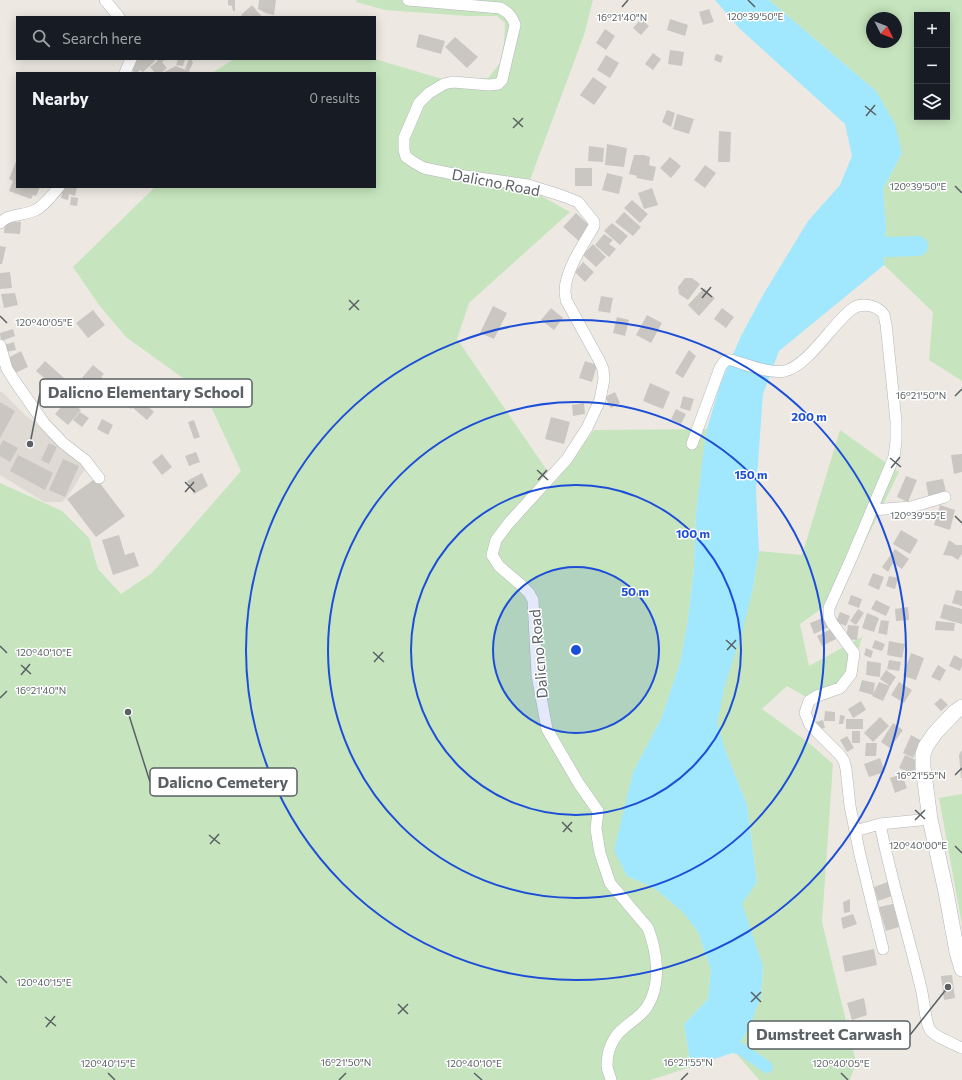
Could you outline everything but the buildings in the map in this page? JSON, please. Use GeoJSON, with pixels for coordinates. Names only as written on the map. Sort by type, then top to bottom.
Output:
{"type":"FeatureCollection","features":[{"type":"Feature","properties":{"kind":"main road"},"geometry":{"type":"LineString","coordinates":[[962,707],[954,712],[935,733],[926,746],[923,754],[923,767],[930,819],[957,952],[962,969]]}},
{"type":"Feature","properties":{"kind":"street"},"geometry":{"type":"LineString","coordinates":[[105,0],[118,16]]}},
{"type":"Feature","properties":{"kind":"street","name":"Dalicno Road"},"geometry":{"type":"LineString","coordinates":[[408,0],[500,8],[513,17],[515,25],[502,80],[498,84],[489,85],[453,82],[444,84],[429,93],[419,103],[404,138],[404,150],[406,157],[424,168],[458,175],[528,185],[563,196],[578,202],[594,222],[594,226],[578,254],[567,278],[565,291],[566,300],[603,369],[604,379],[600,400],[588,428],[566,460],[504,529],[496,540],[492,555],[499,566],[520,584],[529,593],[533,600],[537,675],[547,729],[579,784],[598,811],[596,829],[600,853],[610,883],[648,928],[656,956],[656,983],[652,998],[646,1008],[636,1019],[623,1029],[613,1040],[608,1055],[607,1066],[611,1080]]}},
{"type":"Feature","properties":{"kind":"street"},"geometry":{"type":"LineString","coordinates":[[125,72],[131,60]]}},
{"type":"Feature","properties":{"kind":"street"},"geometry":{"type":"LineString","coordinates":[[0,223],[5,218],[10,216],[36,210],[58,188]]}},
{"type":"Feature","properties":{"kind":"street"},"geometry":{"type":"LineString","coordinates":[[692,444],[720,368],[725,361],[731,360],[770,371],[785,371],[796,366],[811,353],[853,308],[872,306],[879,310],[884,316],[896,421],[894,457],[851,560],[829,608],[832,623],[854,653],[851,674],[840,688],[817,696],[809,702],[804,713],[810,725],[840,754],[844,761],[850,806],[860,855],[883,949]]}},
{"type":"Feature","properties":{"kind":"street"},"geometry":{"type":"LineString","coordinates":[[0,346],[7,369],[44,423],[63,443],[85,460],[99,478]]}},
{"type":"Feature","properties":{"kind":"street"},"geometry":{"type":"LineString","coordinates":[[872,510],[911,507],[945,497]]}},
{"type":"Feature","properties":{"kind":"street"},"geometry":{"type":"LineString","coordinates":[[855,830],[880,824],[930,819]]}},
{"type":"Feature","properties":{"kind":"street"},"geometry":{"type":"LineString","coordinates":[[880,824],[886,855],[922,989],[928,1024],[931,1031],[938,1036],[962,1048]]}},
{"type":"Feature","properties":{"kind":"shaded area"},"geometry":{"type":"Polygon","coordinates":[[[0,392],[2,392],[25,415],[80,458],[85,469],[68,496],[62,502],[44,502],[0,475],[0,392]]]}},
{"type":"Feature","properties":{"kind":"green space"},"geometry":{"type":"Polygon","coordinates":[[[357,0],[593,0],[584,35],[527,188],[570,212],[469,303],[457,339],[555,482],[594,430],[707,429],[696,513],[694,568],[688,619],[680,663],[661,719],[633,772],[615,850],[627,876],[654,888],[682,911],[698,932],[711,970],[708,999],[684,1024],[691,1067],[650,1080],[0,1080],[0,483],[62,511],[89,538],[98,569],[121,594],[152,573],[241,471],[205,394],[126,337],[99,305],[73,267],[154,188],[376,188],[376,72],[214,72],[232,60],[376,59],[449,81],[488,78],[500,63],[504,43],[505,23],[497,16],[467,16],[385,10],[356,2],[357,0]]]}},
{"type":"Feature","properties":{"kind":"green space"},"geometry":{"type":"Polygon","coordinates":[[[769,0],[962,0],[962,381],[929,360],[933,312],[884,265],[886,226],[883,189],[902,153],[876,91],[769,0]]]}},
{"type":"Feature","properties":{"kind":"green space"},"geometry":{"type":"Polygon","coordinates":[[[840,430],[899,472],[863,546],[842,594],[800,624],[809,666],[862,637],[849,681],[808,698],[787,686],[762,709],[809,743],[833,764],[822,922],[856,1062],[850,1080],[759,1080],[735,1052],[750,1026],[761,996],[763,966],[741,904],[757,882],[747,805],[716,723],[725,685],[753,588],[759,551],[802,555],[840,430]]]}},
{"type":"Feature","properties":{"kind":"green space"},"geometry":{"type":"Polygon","coordinates":[[[962,794],[962,925],[939,798],[962,794]]]}},
{"type":"Feature","properties":{"kind":"water"},"geometry":{"type":"Polygon","coordinates":[[[715,0],[769,0],[876,91],[895,124],[902,153],[883,189],[886,226],[884,265],[779,351],[763,394],[756,490],[759,551],[753,588],[743,629],[725,685],[717,723],[726,752],[747,805],[757,882],[742,904],[763,966],[761,996],[750,1026],[735,1052],[691,1067],[684,1024],[708,999],[711,970],[698,932],[682,911],[654,888],[627,876],[614,850],[633,772],[661,719],[680,663],[688,619],[694,568],[696,513],[703,455],[707,429],[720,385],[741,336],[763,295],[808,221],[840,185],[852,156],[845,124],[740,29],[715,0]]]}},
{"type":"Feature","properties":{"kind":"waterway"},"geometry":{"type":"LineString","coordinates":[[858,248],[918,246]]}},
{"type":"Feature","properties":{"kind":"waterway"},"geometry":{"type":"LineString","coordinates":[[723,1044],[741,1049],[767,1067]]}},
{"type":"Feature","properties":{"kind":"place","name":"Dalicno Elementary School"},"geometry":{"type":"Point","coordinates":[30,444]}},
{"type":"Feature","properties":{"kind":"place","name":"Dalicno Cemetery"},"geometry":{"type":"Point","coordinates":[128,712]}},
{"type":"Feature","properties":{"kind":"place","name":"Dumstreet Carwash"},"geometry":{"type":"Point","coordinates":[948,987]}}]}
